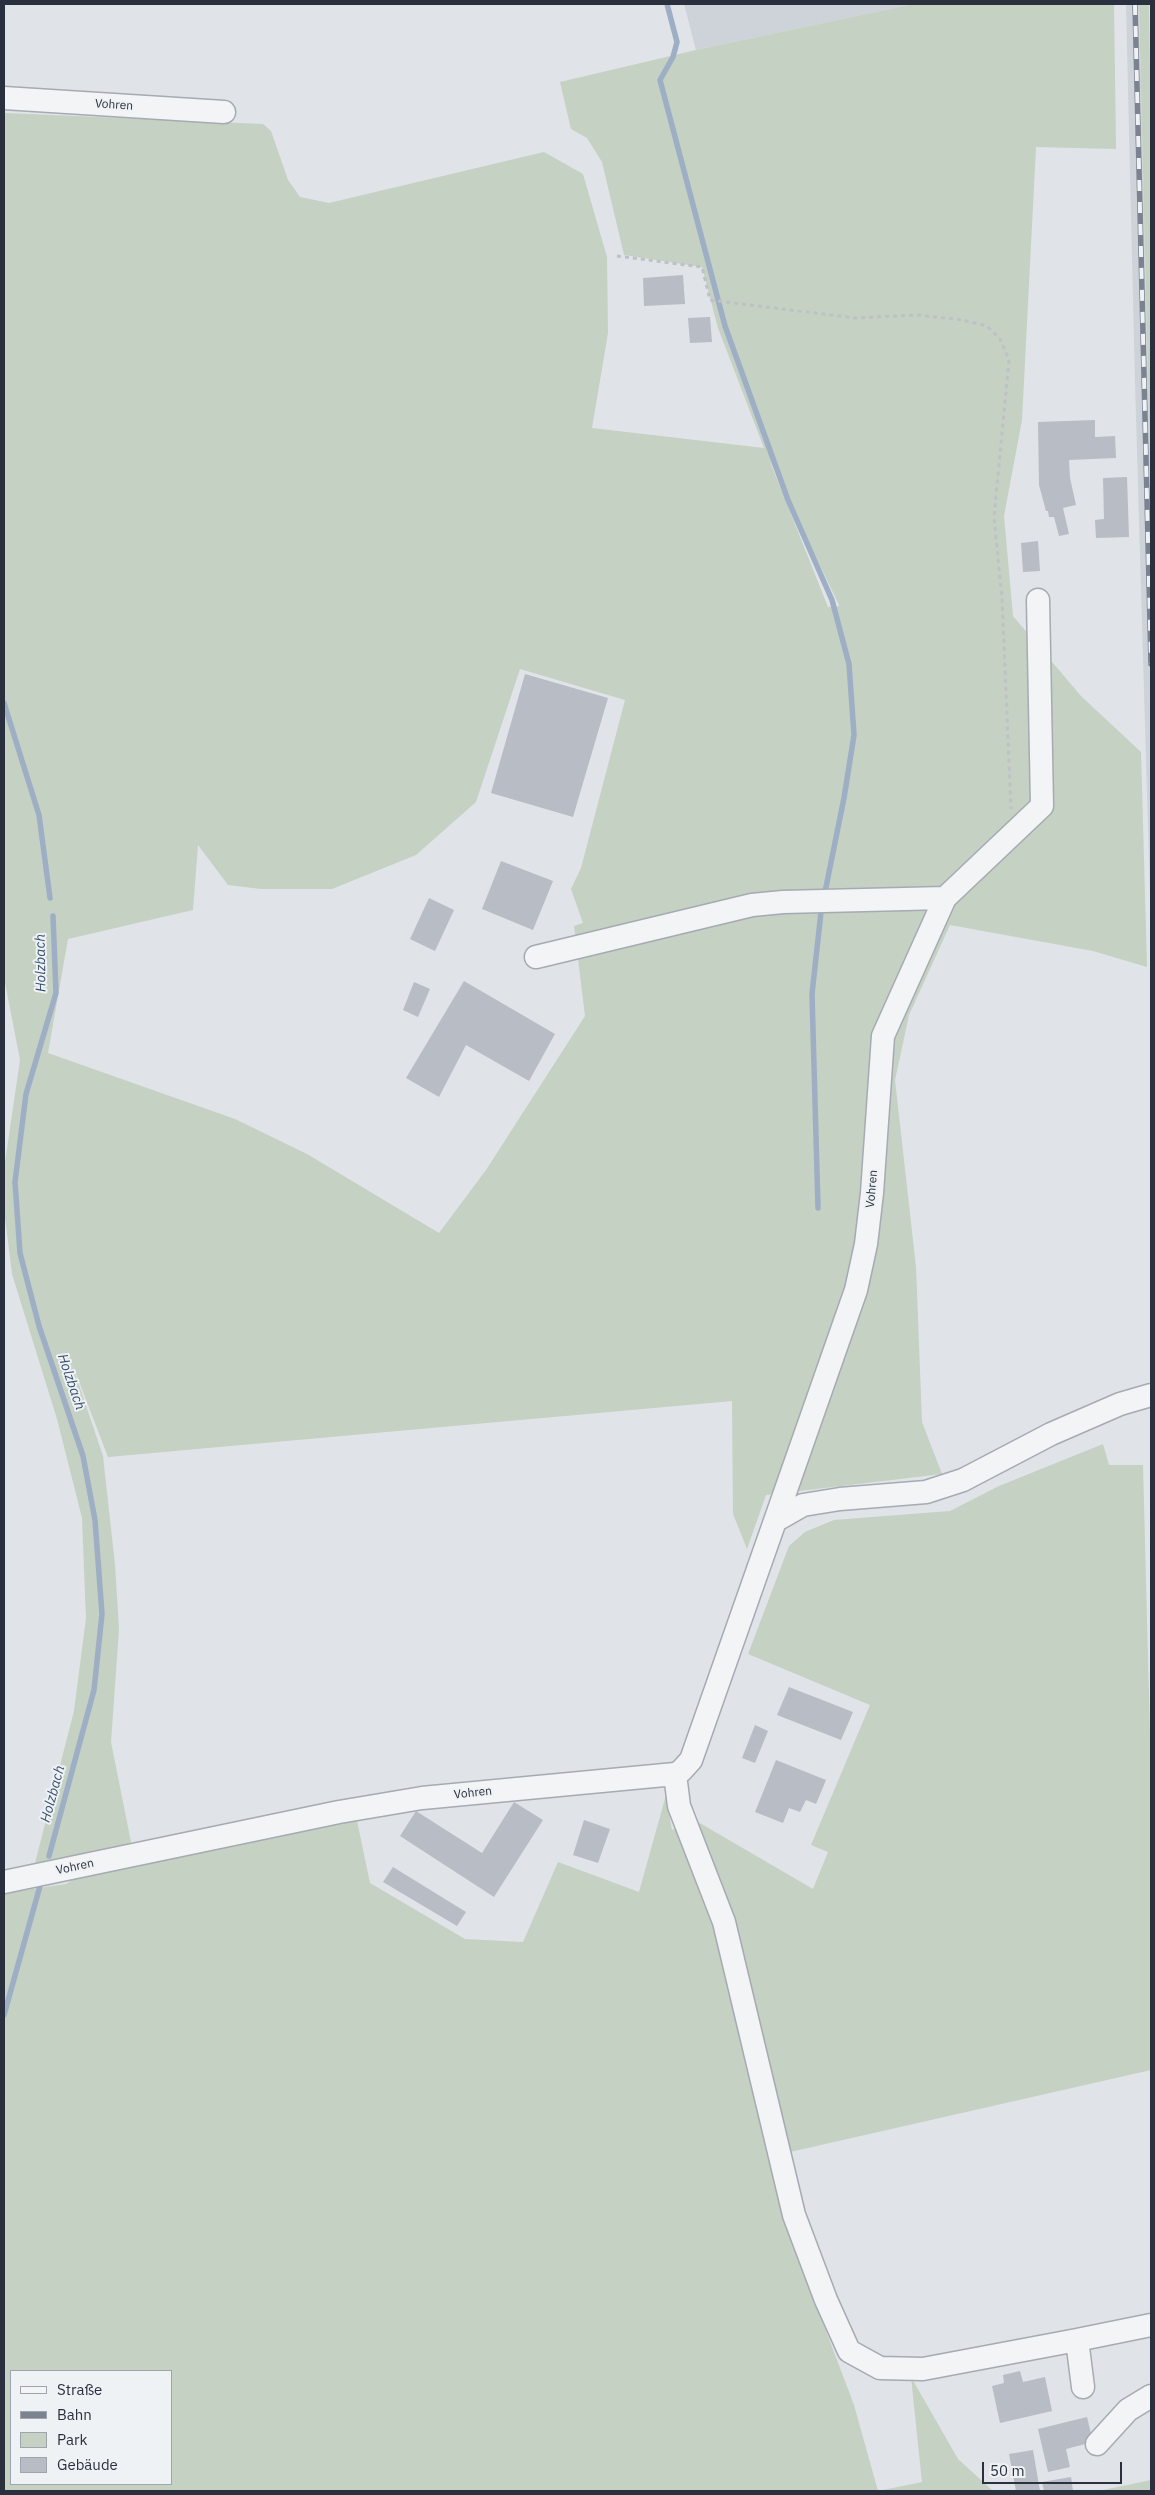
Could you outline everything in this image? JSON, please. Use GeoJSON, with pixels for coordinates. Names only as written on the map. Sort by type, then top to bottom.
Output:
{"type":"FeatureCollection","features":[{"type":"Feature","properties":{"kind":"street","name":"Vohren"},"geometry":{"type":"LineString","coordinates":[[4,98],[224,112]]}},
{"type":"Feature","properties":{"kind":"street"},"geometry":{"type":"LineString","coordinates":[[536,957],[752,905],[783,902],[945,898],[1042,806],[1038,600]]}},
{"type":"Feature","properties":{"kind":"street","name":"Vohren"},"geometry":{"type":"LineString","coordinates":[[4,1882],[339,1812],[422,1798],[674,1774],[681,1771],[691,1760],[856,1290],[866,1244],[872,1192],[883,1036],[945,898]]}},
{"type":"Feature","properties":{"kind":"street"},"geometry":{"type":"LineString","coordinates":[[776,1521],[802,1505],[840,1499],[926,1492],[963,1480],[1051,1434],[1094,1415],[1151,1395]]}},
{"type":"Feature","properties":{"kind":"street"},"geometry":{"type":"LineString","coordinates":[[790,1481],[794,1496],[802,1505]]}},
{"type":"Feature","properties":{"kind":"street"},"geometry":{"type":"LineString","coordinates":[[674,1774],[679,1806],[724,1922],[794,2214],[826,2300],[849,2351],[880,2368],[923,2368],[1151,2325]]}},
{"type":"Feature","properties":{"kind":"street"},"geometry":{"type":"LineString","coordinates":[[1076,2340],[1083,2387]]}},
{"type":"Feature","properties":{"kind":"street"},"geometry":{"type":"LineString","coordinates":[[1097,2444],[1128,2410],[1151,2396]]}},
{"type":"Feature","properties":{"kind":"path"},"geometry":{"type":"LineString","coordinates":[[617,256],[702,267],[710,300],[855,318],[918,316],[963,320],[987,326],[1000,339],[1009,360],[994,517],[1002,598],[1012,834]]}},
{"type":"Feature","properties":{"kind":"shaded area"},"geometry":{"type":"Polygon","coordinates":[[[684,4],[914,4],[696,50],[684,4]]]}},
{"type":"Feature","properties":{"kind":"shaded area"},"geometry":{"type":"Polygon","coordinates":[[[1126,4],[1139,4],[1151,503],[1151,929],[1135,382],[1126,4]]]}},
{"type":"Feature","properties":{"kind":"green space"},"geometry":{"type":"Polygon","coordinates":[[[914,4],[1114,4],[1116,149],[1036,147],[1022,420],[1004,516],[1013,616],[1081,696],[1141,752],[1147,967],[1093,951],[950,925],[909,1015],[895,1080],[916,1267],[922,1422],[942,1474],[766,1495],[747,1549],[733,1514],[732,1401],[108,1457],[70,1358],[103,1456],[115,1565],[119,1629],[111,1742],[132,1847],[35,1863],[74,1711],[86,1618],[82,1518],[57,1419],[12,1274],[4,1209],[4,1169],[20,1060],[4,977],[4,113],[263,124],[271,131],[288,180],[300,197],[329,203],[544,152],[583,174],[607,257],[608,333],[592,428],[764,448],[718,328],[702,267],[624,255],[602,162],[587,138],[571,129],[560,82],[696,50],[914,4]],[[769,459],[828,607],[839,606],[839,605],[769,459]],[[520,669],[476,802],[416,855],[332,889],[261,889],[228,885],[198,845],[193,910],[68,939],[48,1053],[235,1119],[307,1154],[439,1233],[486,1170],[585,1016],[574,926],[583,923],[571,889],[581,868],[625,700],[520,669]]]}},
{"type":"Feature","properties":{"kind":"green space"},"geometry":{"type":"Polygon","coordinates":[[[1139,4],[1149,4],[1151,503],[1139,4]]]}},
{"type":"Feature","properties":{"kind":"green space"},"geometry":{"type":"Polygon","coordinates":[[[1103,1444],[1109,1465],[1143,1465],[1151,1775],[1151,2070],[790,2152],[731,1923],[698,1822],[813,1889],[828,1852],[811,1845],[870,1705],[748,1654],[789,1546],[805,1532],[834,1520],[950,1511],[999,1486],[1103,1444]]]}},
{"type":"Feature","properties":{"kind":"green space"},"geometry":{"type":"Polygon","coordinates":[[[666,1795],[672,1830],[680,1826],[717,1920],[792,2241],[854,2405],[878,2491],[4,2491],[4,1893],[66,1884],[85,1873],[356,1816],[370,1883],[465,1939],[523,1942],[558,1862],[639,1892],[666,1795]]]}},
{"type":"Feature","properties":{"kind":"green space"},"geometry":{"type":"Polygon","coordinates":[[[911,2377],[958,2459],[993,2491],[878,2491],[922,2482],[911,2377]]]}},
{"type":"Feature","properties":{"kind":"green space"},"geometry":{"type":"Polygon","coordinates":[[[1151,2480],[1151,2491],[1098,2491],[1151,2480]]]}},
{"type":"Feature","properties":{"kind":"building"},"geometry":{"type":"Polygon","coordinates":[[[683,275],[685,304],[644,306],[643,278],[683,275]]]}},
{"type":"Feature","properties":{"kind":"building"},"geometry":{"type":"Polygon","coordinates":[[[710,317],[712,342],[690,343],[688,318],[710,317]]]}},
{"type":"Feature","properties":{"kind":"building"},"geometry":{"type":"Polygon","coordinates":[[[1095,420],[1095,437],[1115,436],[1116,458],[1069,460],[1070,478],[1076,505],[1063,508],[1069,534],[1059,536],[1054,517],[1049,517],[1048,511],[1046,511],[1039,485],[1038,422],[1095,420]]]}},
{"type":"Feature","properties":{"kind":"building"},"geometry":{"type":"Polygon","coordinates":[[[1127,477],[1129,537],[1096,538],[1095,520],[1104,519],[1103,478],[1127,477]]]}},
{"type":"Feature","properties":{"kind":"building"},"geometry":{"type":"Polygon","coordinates":[[[1038,541],[1040,571],[1023,572],[1021,543],[1038,541]]]}},
{"type":"Feature","properties":{"kind":"building"},"geometry":{"type":"Polygon","coordinates":[[[525,674],[608,698],[573,817],[491,793],[525,674]]]}},
{"type":"Feature","properties":{"kind":"building"},"geometry":{"type":"Polygon","coordinates":[[[501,861],[553,881],[533,930],[482,909],[501,861]]]}},
{"type":"Feature","properties":{"kind":"building"},"geometry":{"type":"Polygon","coordinates":[[[429,898],[454,910],[435,951],[410,939],[429,898]]]}},
{"type":"Feature","properties":{"kind":"building"},"geometry":{"type":"Polygon","coordinates":[[[464,981],[555,1034],[529,1081],[466,1045],[439,1097],[406,1078],[464,981]]]}},
{"type":"Feature","properties":{"kind":"building"},"geometry":{"type":"Polygon","coordinates":[[[414,982],[430,989],[418,1017],[403,1010],[414,982]]]}},
{"type":"Feature","properties":{"kind":"building"},"geometry":{"type":"Polygon","coordinates":[[[789,1687],[853,1712],[841,1740],[777,1715],[789,1687]]]}},
{"type":"Feature","properties":{"kind":"building"},"geometry":{"type":"Polygon","coordinates":[[[755,1725],[768,1731],[755,1763],[742,1758],[755,1725]]]}},
{"type":"Feature","properties":{"kind":"building"},"geometry":{"type":"Polygon","coordinates":[[[776,1760],[826,1780],[816,1804],[806,1800],[800,1812],[789,1808],[783,1823],[755,1812],[776,1760]]]}},
{"type":"Feature","properties":{"kind":"building"},"geometry":{"type":"Polygon","coordinates":[[[514,1802],[543,1820],[494,1897],[400,1836],[416,1811],[482,1853],[514,1802]]]}},
{"type":"Feature","properties":{"kind":"building"},"geometry":{"type":"Polygon","coordinates":[[[584,1820],[610,1829],[598,1863],[573,1855],[584,1820]]]}},
{"type":"Feature","properties":{"kind":"building"},"geometry":{"type":"Polygon","coordinates":[[[393,1867],[466,1912],[457,1926],[383,1882],[393,1867]]]}},
{"type":"Feature","properties":{"kind":"building"},"geometry":{"type":"Polygon","coordinates":[[[1020,2371],[1023,2382],[1045,2377],[1052,2411],[1000,2423],[992,2386],[1004,2383],[1003,2375],[1020,2371]]]}},
{"type":"Feature","properties":{"kind":"building"},"geometry":{"type":"Polygon","coordinates":[[[1087,2417],[1093,2442],[1066,2449],[1070,2467],[1048,2472],[1038,2429],[1087,2417]]]}},
{"type":"Feature","properties":{"kind":"building"},"geometry":{"type":"Polygon","coordinates":[[[1033,2450],[1040,2491],[1016,2491],[1009,2454],[1033,2450]]]}},
{"type":"Feature","properties":{"kind":"building"},"geometry":{"type":"Polygon","coordinates":[[[1071,2477],[1073,2491],[1044,2491],[1042,2482],[1071,2477]]]}},
{"type":"Feature","properties":{"kind":"waterway"},"geometry":{"type":"LineString","coordinates":[[667,4],[677,42],[673,57],[660,80],[725,326],[788,500],[832,600],[849,664],[854,735],[844,798],[825,892]]}},
{"type":"Feature","properties":{"kind":"waterway","name":"Holzbach"},"geometry":{"type":"LineString","coordinates":[[4,703],[39,815],[50,898]]}},
{"type":"Feature","properties":{"kind":"waterway"},"geometry":{"type":"LineString","coordinates":[[818,1208],[812,994],[821,912]]}},
{"type":"Feature","properties":{"kind":"waterway","name":"Holzbach"},"geometry":{"type":"LineString","coordinates":[[49,1856],[94,1690],[102,1614],[95,1520],[83,1456],[39,1326],[20,1253],[15,1182],[26,1094],[56,993],[53,916]]}},
{"type":"Feature","properties":{"kind":"waterway","name":"Holzbach"},"geometry":{"type":"LineString","coordinates":[[4,2015],[40,1886]]}},
{"type":"Feature","properties":{"kind":"railway"},"geometry":{"type":"LineString","coordinates":[[1135,4],[1151,664]]}}]}
